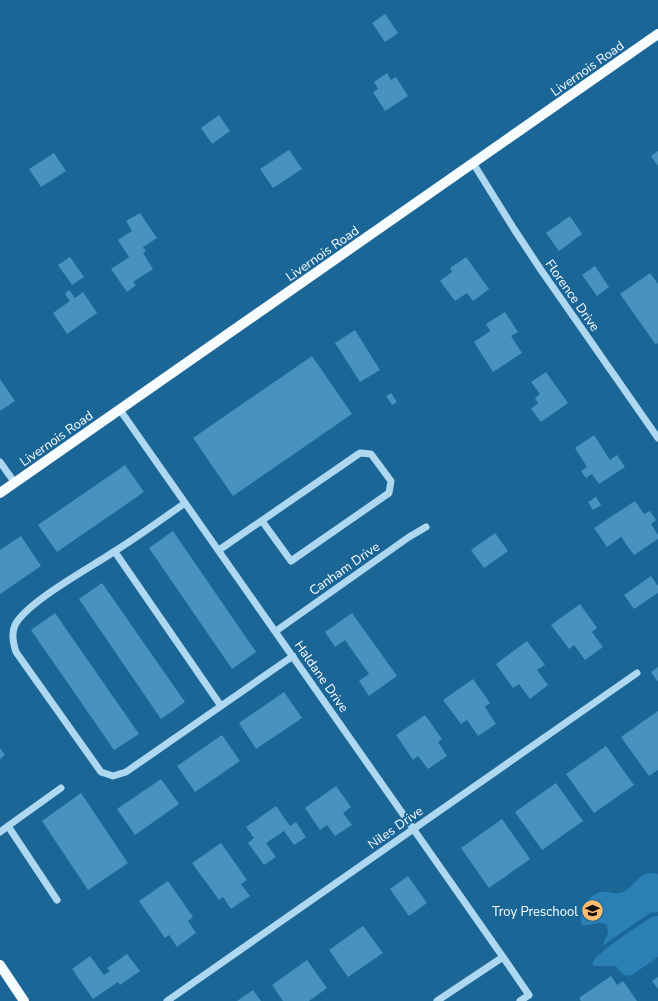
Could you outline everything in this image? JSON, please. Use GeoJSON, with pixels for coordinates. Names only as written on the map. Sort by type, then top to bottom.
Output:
{"type":"FeatureCollection","features":[{"type":"Feature","properties":{"kind":"main road","name":"Livernois Road"},"geometry":{"type":"LineString","coordinates":[[0,493],[658,34]]}},
{"type":"Feature","properties":{"kind":"main road"},"geometry":{"type":"LineString","coordinates":[[0,965],[24,1001]]}},
{"type":"Feature","properties":{"kind":"street","name":"Florence Drive"},"geometry":{"type":"LineString","coordinates":[[473,163],[514,230],[658,438]]}},
{"type":"Feature","properties":{"kind":"street","name":"Haldane Drive"},"geometry":{"type":"LineString","coordinates":[[120,410],[276,631],[529,995],[520,1001]]}},
{"type":"Feature","properties":{"kind":"street"},"geometry":{"type":"LineString","coordinates":[[219,550],[360,452],[371,454],[391,481],[389,493],[291,561],[262,521]]}},
{"type":"Feature","properties":{"kind":"street"},"geometry":{"type":"LineString","coordinates":[[0,462],[15,483]]}},
{"type":"Feature","properties":{"kind":"street"},"geometry":{"type":"LineString","coordinates":[[185,503],[115,552],[24,611],[14,626],[12,640],[16,652],[101,772],[114,776],[126,772],[293,656]]}},
{"type":"Feature","properties":{"kind":"street","name":"Canham Drive"},"geometry":{"type":"LineString","coordinates":[[276,631],[409,537],[426,527]]}},
{"type":"Feature","properties":{"kind":"street"},"geometry":{"type":"LineString","coordinates":[[115,552],[221,706]]}},
{"type":"Feature","properties":{"kind":"street","name":"Niles Drive"},"geometry":{"type":"LineString","coordinates":[[168,1001],[637,673]]}},
{"type":"Feature","properties":{"kind":"street"},"geometry":{"type":"LineString","coordinates":[[0,832],[61,788]]}},
{"type":"Feature","properties":{"kind":"street"},"geometry":{"type":"LineString","coordinates":[[8,826],[57,900]]}},
{"type":"Feature","properties":{"kind":"street"},"geometry":{"type":"LineString","coordinates":[[437,1001],[503,957]]}},
{"type":"Feature","properties":{"kind":"shaded area"},"geometry":{"type":"Polygon","coordinates":[[[650,873],[658,874],[658,912],[650,913],[602,946],[608,933],[607,925],[604,923],[598,923],[582,925],[581,915],[585,904],[597,893],[605,892],[617,894],[623,892],[642,876],[650,873]]]}},
{"type":"Feature","properties":{"kind":"shaded area"},"geometry":{"type":"Polygon","coordinates":[[[658,916],[658,957],[632,975],[622,974],[616,966],[594,966],[592,964],[601,953],[619,939],[652,917],[658,916]]]}},
{"type":"Feature","properties":{"kind":"building"},"geometry":{"type":"Polygon","coordinates":[[[385,14],[398,33],[385,42],[372,23],[385,14]]]}},
{"type":"Feature","properties":{"kind":"building"},"geometry":{"type":"Polygon","coordinates":[[[387,73],[391,80],[396,77],[408,96],[385,111],[373,92],[378,89],[374,82],[387,73]]]}},
{"type":"Feature","properties":{"kind":"building"},"geometry":{"type":"Polygon","coordinates":[[[219,115],[230,131],[212,144],[201,128],[219,115]]]}},
{"type":"Feature","properties":{"kind":"building"},"geometry":{"type":"Polygon","coordinates":[[[289,150],[302,169],[273,188],[260,169],[289,150]]]}},
{"type":"Feature","properties":{"kind":"building"},"geometry":{"type":"Polygon","coordinates":[[[658,151],[658,166],[651,156],[658,151]]]}},
{"type":"Feature","properties":{"kind":"building"},"geometry":{"type":"Polygon","coordinates":[[[54,153],[66,171],[41,187],[29,169],[54,153]]]}},
{"type":"Feature","properties":{"kind":"building"},"geometry":{"type":"Polygon","coordinates":[[[140,213],[157,238],[143,247],[146,251],[143,253],[153,269],[133,282],[136,285],[127,292],[111,269],[129,257],[118,240],[132,231],[126,221],[140,213]]]}},
{"type":"Feature","properties":{"kind":"building"},"geometry":{"type":"Polygon","coordinates":[[[570,216],[582,234],[559,251],[546,233],[570,216]]]}},
{"type":"Feature","properties":{"kind":"building"},"geometry":{"type":"Polygon","coordinates":[[[70,257],[84,277],[72,285],[58,265],[70,257]]]}},
{"type":"Feature","properties":{"kind":"building"},"geometry":{"type":"Polygon","coordinates":[[[466,257],[489,289],[473,301],[467,293],[455,301],[440,281],[452,272],[450,268],[466,257]]]}},
{"type":"Feature","properties":{"kind":"building"},"geometry":{"type":"Polygon","coordinates":[[[595,266],[609,287],[597,296],[582,275],[595,266]]]}},
{"type":"Feature","properties":{"kind":"building"},"geometry":{"type":"Polygon","coordinates":[[[650,273],[658,284],[658,343],[656,345],[620,294],[650,273]]]}},
{"type":"Feature","properties":{"kind":"building"},"geometry":{"type":"Polygon","coordinates":[[[69,290],[75,298],[83,292],[97,313],[67,334],[53,313],[70,301],[65,294],[69,290]]]}},
{"type":"Feature","properties":{"kind":"building"},"geometry":{"type":"Polygon","coordinates":[[[505,312],[518,332],[511,336],[522,353],[493,372],[474,342],[490,331],[486,324],[505,312]]]}},
{"type":"Feature","properties":{"kind":"building"},"geometry":{"type":"Polygon","coordinates":[[[355,330],[380,370],[360,382],[335,343],[355,330]]]}},
{"type":"Feature","properties":{"kind":"building"},"geometry":{"type":"Polygon","coordinates":[[[312,356],[352,414],[233,496],[193,438],[312,356]]]}},
{"type":"Feature","properties":{"kind":"building"},"geometry":{"type":"Polygon","coordinates":[[[546,372],[568,403],[541,422],[531,409],[538,403],[535,398],[540,394],[531,382],[546,372]]]}},
{"type":"Feature","properties":{"kind":"building"},"geometry":{"type":"Polygon","coordinates":[[[0,379],[15,401],[0,411],[0,379]]]}},
{"type":"Feature","properties":{"kind":"building"},"geometry":{"type":"Polygon","coordinates":[[[391,393],[397,402],[392,405],[386,396],[391,393]]]}},
{"type":"Feature","properties":{"kind":"building"},"geometry":{"type":"Polygon","coordinates":[[[594,435],[610,460],[617,455],[625,467],[599,484],[592,474],[586,478],[581,471],[587,467],[575,448],[594,435]]]}},
{"type":"Feature","properties":{"kind":"building"},"geometry":{"type":"Polygon","coordinates":[[[125,465],[144,492],[57,552],[38,525],[125,465]]]}},
{"type":"Feature","properties":{"kind":"building"},"geometry":{"type":"Polygon","coordinates":[[[596,497],[601,505],[593,510],[588,502],[596,497]]]}},
{"type":"Feature","properties":{"kind":"building"},"geometry":{"type":"Polygon","coordinates":[[[635,501],[644,514],[650,511],[656,520],[651,524],[658,535],[658,539],[634,555],[621,537],[607,547],[594,528],[635,501]]]}},
{"type":"Feature","properties":{"kind":"building"},"geometry":{"type":"Polygon","coordinates":[[[173,531],[256,652],[232,669],[149,548],[173,531]]]}},
{"type":"Feature","properties":{"kind":"building"},"geometry":{"type":"Polygon","coordinates":[[[495,533],[508,551],[484,568],[471,550],[495,533]]]}},
{"type":"Feature","properties":{"kind":"building"},"geometry":{"type":"Polygon","coordinates":[[[21,536],[41,566],[0,594],[0,550],[21,536]]]}},
{"type":"Feature","properties":{"kind":"building"},"geometry":{"type":"Polygon","coordinates":[[[651,576],[658,586],[658,593],[634,609],[624,595],[651,576]]]}},
{"type":"Feature","properties":{"kind":"building"},"geometry":{"type":"Polygon","coordinates":[[[102,583],[185,702],[161,719],[79,599],[102,583]]]}},
{"type":"Feature","properties":{"kind":"building"},"geometry":{"type":"Polygon","coordinates":[[[580,604],[597,628],[592,632],[603,647],[585,660],[574,645],[569,649],[551,625],[580,604]]]}},
{"type":"Feature","properties":{"kind":"building"},"geometry":{"type":"Polygon","coordinates":[[[55,613],[139,734],[114,750],[31,630],[55,613]]]}},
{"type":"Feature","properties":{"kind":"building"},"geometry":{"type":"Polygon","coordinates":[[[352,613],[397,676],[369,696],[359,681],[369,674],[345,640],[335,647],[325,632],[352,613]]]}},
{"type":"Feature","properties":{"kind":"building"},"geometry":{"type":"Polygon","coordinates":[[[527,641],[545,665],[537,670],[548,685],[530,699],[519,684],[513,688],[496,664],[527,641]]]}},
{"type":"Feature","properties":{"kind":"building"},"geometry":{"type":"Polygon","coordinates":[[[658,667],[658,682],[651,672],[658,667]]]}},
{"type":"Feature","properties":{"kind":"building"},"geometry":{"type":"Polygon","coordinates":[[[473,679],[490,703],[485,707],[496,724],[478,736],[467,720],[461,724],[443,700],[473,679]]]}},
{"type":"Feature","properties":{"kind":"building"},"geometry":{"type":"Polygon","coordinates":[[[284,692],[302,718],[256,749],[239,723],[284,692]]]}},
{"type":"Feature","properties":{"kind":"building"},"geometry":{"type":"Polygon","coordinates":[[[658,711],[658,770],[649,776],[621,737],[658,711]]]}},
{"type":"Feature","properties":{"kind":"building"},"geometry":{"type":"Polygon","coordinates":[[[425,715],[442,739],[438,742],[447,756],[428,769],[418,756],[413,760],[396,735],[425,715]]]}},
{"type":"Feature","properties":{"kind":"building"},"geometry":{"type":"Polygon","coordinates":[[[222,735],[240,761],[195,792],[177,766],[222,735]]]}},
{"type":"Feature","properties":{"kind":"building"},"geometry":{"type":"Polygon","coordinates":[[[606,746],[634,785],[594,813],[566,774],[606,746]]]}},
{"type":"Feature","properties":{"kind":"building"},"geometry":{"type":"Polygon","coordinates":[[[0,748],[5,755],[0,759],[0,748]]]}},
{"type":"Feature","properties":{"kind":"building"},"geometry":{"type":"Polygon","coordinates":[[[161,779],[179,804],[135,835],[117,809],[161,779]]]}},
{"type":"Feature","properties":{"kind":"building"},"geometry":{"type":"Polygon","coordinates":[[[556,783],[583,821],[542,850],[515,812],[556,783]]]}},
{"type":"Feature","properties":{"kind":"building"},"geometry":{"type":"Polygon","coordinates":[[[336,786],[351,807],[343,813],[352,825],[335,836],[327,825],[320,830],[305,808],[336,786]]]}},
{"type":"Feature","properties":{"kind":"building"},"geometry":{"type":"Polygon","coordinates":[[[81,793],[128,863],[88,890],[42,821],[81,793]]]}},
{"type":"Feature","properties":{"kind":"building"},"geometry":{"type":"Polygon","coordinates":[[[276,806],[290,826],[296,822],[306,837],[294,845],[284,831],[266,843],[276,857],[264,865],[248,843],[254,838],[246,827],[276,806]]]}},
{"type":"Feature","properties":{"kind":"building"},"geometry":{"type":"Polygon","coordinates":[[[502,819],[530,859],[489,888],[461,848],[502,819]]]}},
{"type":"Feature","properties":{"kind":"building"},"geometry":{"type":"Polygon","coordinates":[[[221,843],[247,880],[241,884],[250,896],[231,909],[223,897],[219,900],[192,863],[221,843]]]}},
{"type":"Feature","properties":{"kind":"building"},"geometry":{"type":"Polygon","coordinates":[[[408,876],[427,903],[409,916],[390,889],[408,876]]]}},
{"type":"Feature","properties":{"kind":"building"},"geometry":{"type":"Polygon","coordinates":[[[168,881],[193,917],[188,921],[196,933],[177,947],[169,935],[165,938],[139,901],[168,881]]]}},
{"type":"Feature","properties":{"kind":"building"},"geometry":{"type":"Polygon","coordinates":[[[363,926],[383,953],[348,977],[329,950],[363,926]]]}},
{"type":"Feature","properties":{"kind":"building"},"geometry":{"type":"Polygon","coordinates":[[[127,954],[140,971],[120,985],[118,982],[93,999],[72,969],[90,956],[104,975],[110,971],[107,968],[127,954]]]}},
{"type":"Feature","properties":{"kind":"building"},"geometry":{"type":"Polygon","coordinates":[[[307,960],[327,988],[309,1001],[283,1001],[272,985],[307,960]]]}},
{"type":"Feature","properties":{"kind":"building"},"geometry":{"type":"Polygon","coordinates":[[[611,976],[617,985],[623,981],[637,1001],[581,1001],[579,998],[611,976]]]}},
{"type":"Feature","properties":{"kind":"building"},"geometry":{"type":"Polygon","coordinates":[[[658,977],[658,989],[652,981],[658,977]]]}},
{"type":"Feature","properties":{"kind":"building"},"geometry":{"type":"Polygon","coordinates":[[[253,990],[261,1001],[237,1001],[253,990]]]}},
{"type":"Feature","properties":{"kind":"place","name":"Troy Preschool"},"geometry":{"type":"Point","coordinates":[593,911]}}]}
